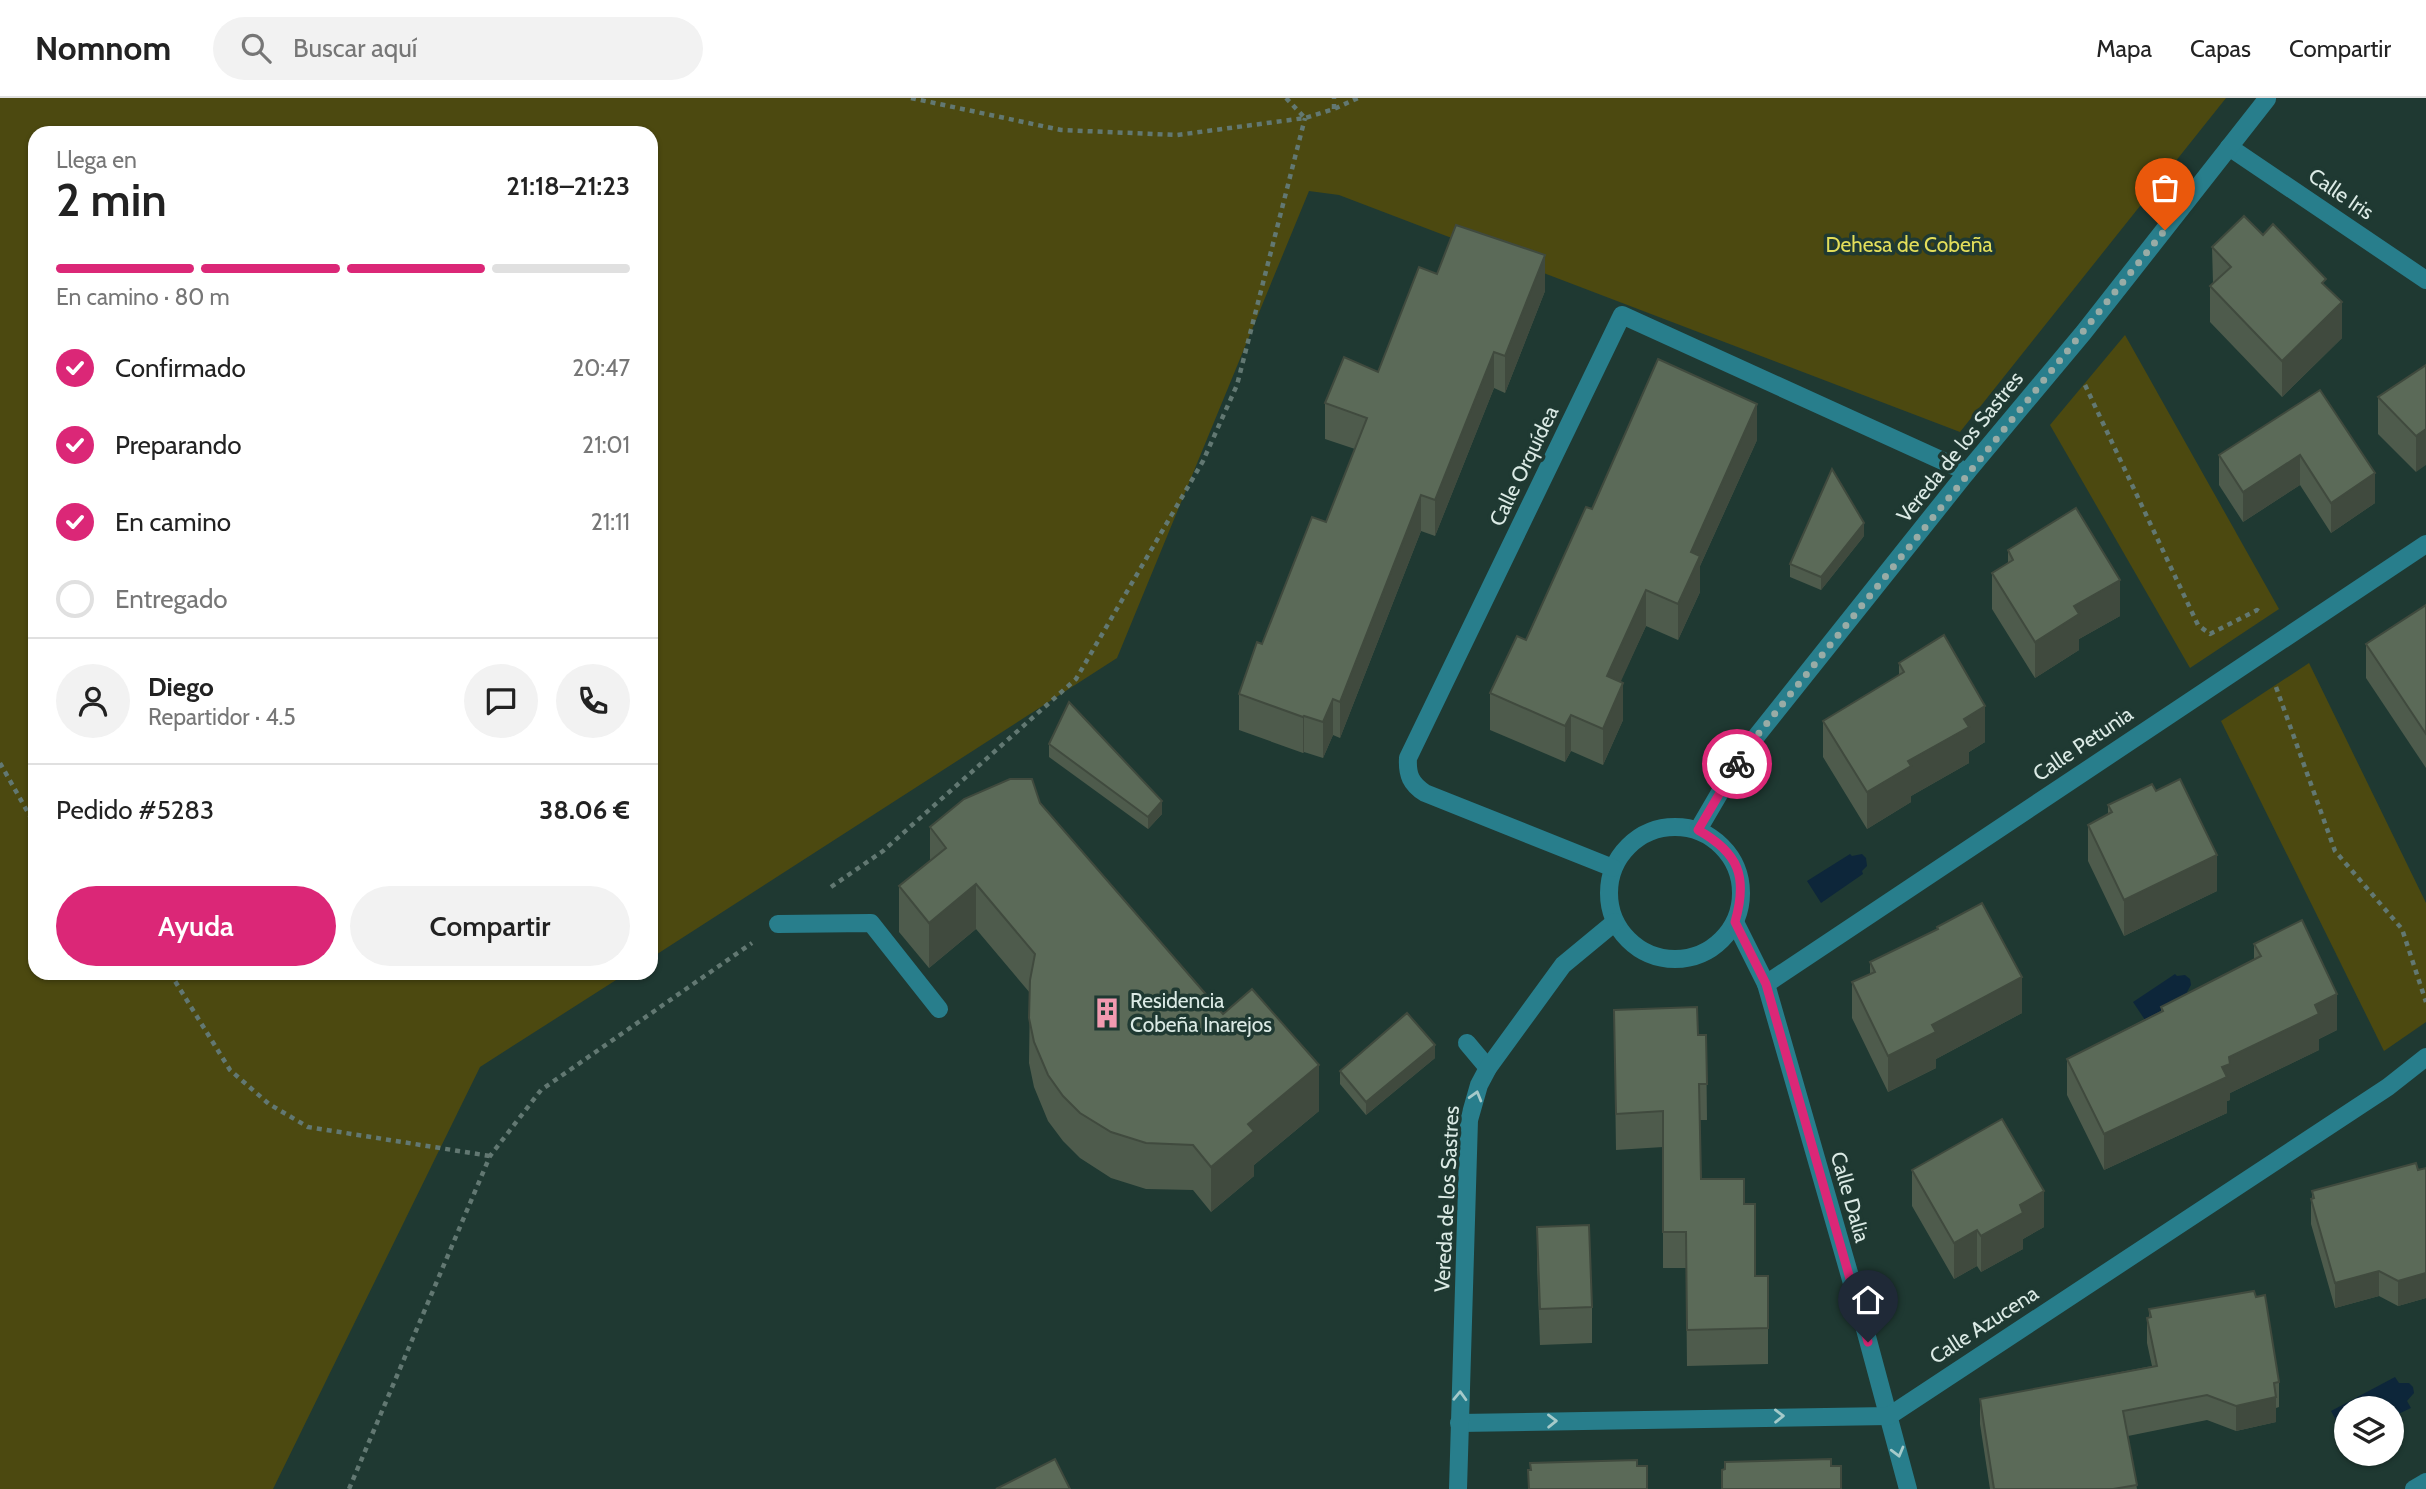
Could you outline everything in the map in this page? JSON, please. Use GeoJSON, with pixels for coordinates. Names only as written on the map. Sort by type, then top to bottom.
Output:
{"type":"FeatureCollection","features":[{"type":"Feature","properties":{"kind":"street","name":"Vereda de los Sastres"},"geometry":{"type":"LineString","coordinates":[[1698,830],[1743,753],[1967,472],[2070,349],[2267,99]]}},
{"type":"Feature","properties":{"kind":"street","name":"Calle Iris"},"geometry":{"type":"LineString","coordinates":[[2229,147],[2426,280]]}},
{"type":"Feature","properties":{"kind":"street","name":"Calle Orquídea"},"geometry":{"type":"LineString","coordinates":[[1613,868],[1425,793],[1413,785],[1408,770],[1408,758],[1622,315],[1967,472]]}},
{"type":"Feature","properties":{"kind":"street","name":"Calle Petunia"},"geometry":{"type":"LineString","coordinates":[[1766,984],[2426,544]]}},
{"type":"Feature","properties":{"kind":"street"},"geometry":{"type":"LineString","coordinates":[[1678,826],[1698,830],[1717,841],[1732,858],[1740,878],[1741,900],[1735,922],[1723,938],[1706,951],[1686,958],[1665,958],[1644,951],[1627,939],[1615,922],[1609,886],[1613,868],[1624,851],[1639,837],[1658,828],[1678,826]]}},
{"type":"Feature","properties":{"kind":"street","name":"Vereda de los Sastres"},"geometry":{"type":"LineString","coordinates":[[1458,1489],[1469,1120],[1479,1085],[1488,1068],[1563,965],[1615,922]]}},
{"type":"Feature","properties":{"kind":"street","name":"Calle Dalia"},"geometry":{"type":"LineString","coordinates":[[1735,922],[1766,984],[1908,1489]]}},
{"type":"Feature","properties":{"kind":"street"},"geometry":{"type":"LineString","coordinates":[[778,924],[871,923],[939,1009]]}},
{"type":"Feature","properties":{"kind":"street"},"geometry":{"type":"LineString","coordinates":[[1467,1043],[1488,1068]]}},
{"type":"Feature","properties":{"kind":"street","name":"Calle Azucena"},"geometry":{"type":"LineString","coordinates":[[1889,1416],[2388,1087],[2426,1057]]}},
{"type":"Feature","properties":{"kind":"street"},"geometry":{"type":"LineString","coordinates":[[1459,1423],[1889,1416]]}},
{"type":"Feature","properties":{"kind":"street"},"geometry":{"type":"LineString","coordinates":[[2414,1489],[2426,1482]]}},
{"type":"Feature","properties":{"kind":"path"},"geometry":{"type":"LineString","coordinates":[[911,98],[1061,130],[1177,135],[1305,118],[1358,98]]}},
{"type":"Feature","properties":{"kind":"path"},"geometry":{"type":"LineString","coordinates":[[1286,98],[1305,118]]}},
{"type":"Feature","properties":{"kind":"path"},"geometry":{"type":"LineString","coordinates":[[1334,98],[1334,109]]}},
{"type":"Feature","properties":{"kind":"path"},"geometry":{"type":"LineString","coordinates":[[831,888],[883,851],[1076,679],[1203,461],[1237,385],[1305,118]]}},
{"type":"Feature","properties":{"kind":"path"},"geometry":{"type":"LineString","coordinates":[[2070,349],[2198,625],[2210,634],[2257,610],[2267,617],[2283,638]]}},
{"type":"Feature","properties":{"kind":"path"},"geometry":{"type":"LineString","coordinates":[[2266,649],[2276,686],[2335,851],[2402,929],[2426,1002]]}},
{"type":"Feature","properties":{"kind":"path"},"geometry":{"type":"LineString","coordinates":[[0,763],[28,813]]}},
{"type":"Feature","properties":{"kind":"path"},"geometry":{"type":"LineString","coordinates":[[349,1489],[490,1156],[541,1090],[778,924]]}},
{"type":"Feature","properties":{"kind":"path"},"geometry":{"type":"LineString","coordinates":[[174,980],[230,1070],[269,1104],[308,1127],[490,1156]]}},
{"type":"Feature","properties":{"kind":"green space","name":"Dehesa de Cobeña"},"geometry":{"type":"Polygon","coordinates":[[[0,98],[2226,98],[1960,432],[1339,195],[1309,191],[1117,658],[658,953],[658,126],[28,126],[28,980],[616,980],[480,1067],[273,1489],[0,1489],[0,98]]]}},
{"type":"Feature","properties":{"kind":"green space"},"geometry":{"type":"Polygon","coordinates":[[[2125,335],[2279,609],[2190,668],[2050,425],[2125,335]]]}},
{"type":"Feature","properties":{"kind":"green space"},"geometry":{"type":"Polygon","coordinates":[[[2309,663],[2426,903],[2426,1022],[2384,1051],[2221,721],[2309,663]]]}},
{"type":"Feature","properties":{"kind":"water"},"geometry":{"type":"Polygon","coordinates":[[[1850,854],[1862,854],[1866,858],[1867,866],[1862,871],[1863,874],[1821,903],[1807,881],[1850,854]]]}},
{"type":"Feature","properties":{"kind":"water"},"geometry":{"type":"Polygon","coordinates":[[[2175,974],[2185,975],[2190,979],[2191,985],[2187,992],[2189,994],[2147,1023],[2133,1002],[2175,974]]]}},
{"type":"Feature","properties":{"kind":"water"},"geometry":{"type":"Polygon","coordinates":[[[2395,1377],[2399,1383],[2409,1383],[2414,1393],[2407,1401],[2411,1408],[2404,1411],[2404,1396],[2359,1396],[2395,1377]]]}},
{"type":"Feature","properties":{"kind":"building"},"geometry":{"type":"Polygon","coordinates":[[[2244,216],[2263,235],[2273,224],[2326,279],[2322,283],[2342,302],[2282,361],[2210,286],[2231,267],[2212,247],[2244,216]]]}},
{"type":"Feature","properties":{"kind":"building"},"geometry":{"type":"Polygon","coordinates":[[[1456,225],[1545,255],[1505,356],[1494,352],[1435,500],[1421,495],[1340,702],[1333,699],[1323,722],[1239,694],[1257,642],[1262,644],[1312,517],[1326,522],[1367,418],[1325,403],[1344,357],[1378,372],[1419,267],[1437,274],[1456,225]]]}},
{"type":"Feature","properties":{"kind":"building"},"geometry":{"type":"Polygon","coordinates":[[[1658,359],[1757,404],[1691,552],[1700,556],[1678,604],[1646,590],[1607,676],[1623,683],[1603,729],[1571,715],[1565,726],[1490,693],[1517,636],[1526,640],[1586,507],[1592,509],[1658,359]]]}},
{"type":"Feature","properties":{"kind":"building"},"geometry":{"type":"Polygon","coordinates":[[[2426,365],[2426,429],[2416,436],[2378,397],[2426,365]]]}},
{"type":"Feature","properties":{"kind":"building"},"geometry":{"type":"Polygon","coordinates":[[[2320,390],[2375,473],[2331,503],[2300,455],[2243,492],[2219,455],[2320,390]]]}},
{"type":"Feature","properties":{"kind":"building"},"geometry":{"type":"Polygon","coordinates":[[[1832,469],[1864,523],[1821,577],[1790,564],[1832,469]]]}},
{"type":"Feature","properties":{"kind":"building"},"geometry":{"type":"Polygon","coordinates":[[[2076,508],[2120,580],[2074,606],[2079,614],[2035,642],[1992,573],[2013,560],[2008,550],[2076,508]]]}},
{"type":"Feature","properties":{"kind":"building"},"geometry":{"type":"Polygon","coordinates":[[[2426,605],[2426,734],[2366,644],[2426,605]]]}},
{"type":"Feature","properties":{"kind":"building"},"geometry":{"type":"Polygon","coordinates":[[[1944,635],[1985,706],[1964,719],[1969,727],[1908,761],[1911,766],[1867,792],[1823,721],[1904,672],[1899,663],[1944,635]]]}},
{"type":"Feature","properties":{"kind":"building"},"geometry":{"type":"Polygon","coordinates":[[[1069,702],[1162,801],[1148,817],[1049,744],[1069,702]]]}},
{"type":"Feature","properties":{"kind":"building","name":"Residencia Cobeña Inarejos"},"geometry":{"type":"Polygon","coordinates":[[[1010,779],[1032,779],[1040,803],[1223,1014],[1252,989],[1319,1065],[1248,1124],[1254,1131],[1211,1167],[1193,1145],[1146,1143],[1111,1132],[1080,1113],[1063,1096],[1048,1075],[1034,1042],[1029,1018],[1030,980],[1035,954],[976,884],[929,923],[899,886],[946,848],[930,827],[964,799],[1010,779]]]}},
{"type":"Feature","properties":{"kind":"building"},"geometry":{"type":"Polygon","coordinates":[[[2180,779],[2217,855],[2124,900],[2088,825],[2112,812],[2108,805],[2152,784],[2156,791],[2180,779]]]}},
{"type":"Feature","properties":{"kind":"building"},"geometry":{"type":"Polygon","coordinates":[[[1982,903],[2022,977],[1932,1025],[1936,1032],[1888,1056],[1852,982],[1875,972],[1870,962],[1938,929],[1937,927],[1982,903]]]}},
{"type":"Feature","properties":{"kind":"building"},"geometry":{"type":"Polygon","coordinates":[[[2302,920],[2337,994],[2315,1005],[2319,1014],[2229,1057],[2230,1064],[2222,1067],[2227,1077],[2104,1134],[2067,1059],[2163,1011],[2161,1007],[2261,956],[2254,944],[2302,920]]]}},
{"type":"Feature","properties":{"kind":"building"},"geometry":{"type":"Polygon","coordinates":[[[1697,1007],[1698,1035],[1706,1035],[1707,1084],[1699,1084],[1701,1179],[1744,1179],[1744,1204],[1755,1204],[1755,1276],[1768,1276],[1768,1328],[1687,1330],[1686,1232],[1663,1232],[1663,1111],[1616,1114],[1614,1010],[1697,1007]]]}},
{"type":"Feature","properties":{"kind":"building"},"geometry":{"type":"Polygon","coordinates":[[[1407,1013],[1435,1045],[1366,1102],[1340,1071],[1407,1013]]]}},
{"type":"Feature","properties":{"kind":"building"},"geometry":{"type":"Polygon","coordinates":[[[2002,1119],[2044,1191],[2020,1205],[2023,1213],[1981,1236],[1977,1230],[1954,1243],[1912,1170],[2002,1119]]]}},
{"type":"Feature","properties":{"kind":"building"},"geometry":{"type":"Polygon","coordinates":[[[2416,1163],[2418,1170],[2426,1168],[2426,1273],[2398,1281],[2379,1271],[2335,1283],[2311,1199],[2314,1198],[2312,1191],[2416,1163]]]}},
{"type":"Feature","properties":{"kind":"building"},"geometry":{"type":"Polygon","coordinates":[[[1589,1225],[1592,1307],[1540,1309],[1537,1227],[1589,1225]]]}},
{"type":"Feature","properties":{"kind":"building"},"geometry":{"type":"Polygon","coordinates":[[[2254,1291],[2256,1297],[2265,1295],[2279,1382],[2274,1383],[2276,1397],[2236,1406],[2207,1395],[2123,1411],[2137,1485],[2113,1489],[1994,1489],[1980,1399],[2157,1366],[2147,1318],[2151,1317],[2149,1309],[2254,1291]]]}},
{"type":"Feature","properties":{"kind":"building"},"geometry":{"type":"Polygon","coordinates":[[[1055,1459],[1070,1489],[996,1489],[1055,1459]]]}},
{"type":"Feature","properties":{"kind":"building"},"geometry":{"type":"Polygon","coordinates":[[[1831,1459],[1831,1466],[1841,1466],[1841,1489],[1722,1489],[1725,1462],[1831,1459]]]}},
{"type":"Feature","properties":{"kind":"building"},"geometry":{"type":"Polygon","coordinates":[[[1637,1460],[1637,1466],[1647,1466],[1647,1489],[1529,1489],[1530,1463],[1637,1460]]]}},
{"type":"Feature","properties":{"kind":"way so far"},"geometry":{"type":"LineString","coordinates":[[1737,764],[1967,472],[2165,230]]}},
{"type":"Feature","properties":{"kind":"place","name":"Residencia Cobeña Inarejos"},"geometry":{"type":"Point","coordinates":[1107,1013]}},
{"type":"Feature","properties":{"kind":"route"},"geometry":{"type":"LineString","coordinates":[[1737,764],[1698,830],[1717,841],[1732,858],[1740,878],[1741,900],[1735,922],[1766,984],[1868,1342]]}}]}
